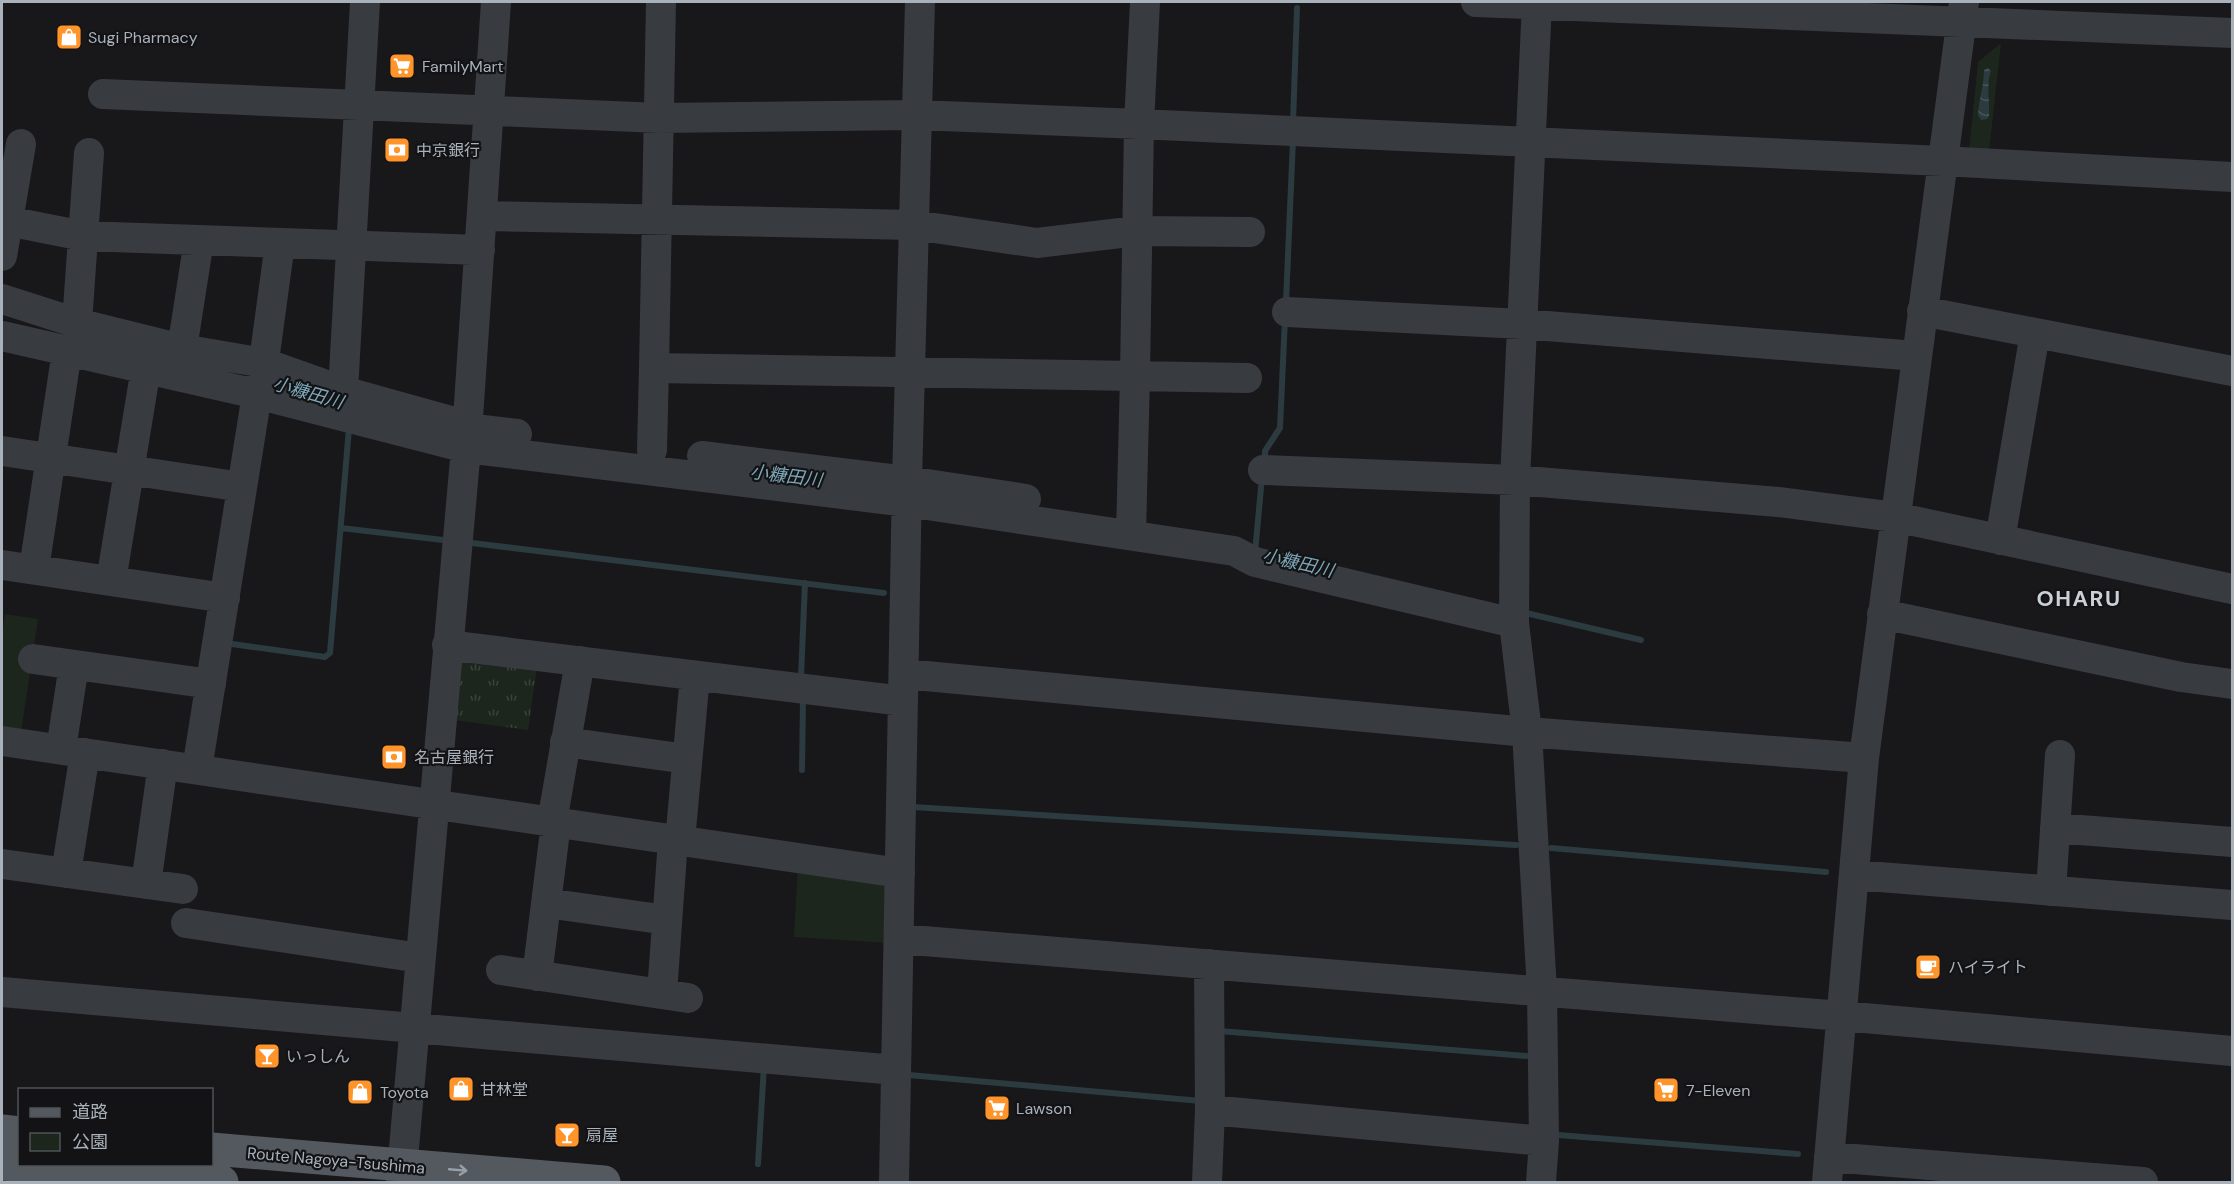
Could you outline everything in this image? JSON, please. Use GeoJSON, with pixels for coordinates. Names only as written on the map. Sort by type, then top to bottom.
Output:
{"type":"FeatureCollection","features":[{"type":"Feature","properties":{"kind":"main road"},"geometry":{"type":"LineString","coordinates":[[2,1131],[18,1133]]}},
{"type":"Feature","properties":{"kind":"main road","name":"Route Nagoya-Tsushima"},"geometry":{"type":"LineString","coordinates":[[213,1149],[402,1174],[604,1182]]}},
{"type":"Feature","properties":{"kind":"main road"},"geometry":{"type":"LineString","coordinates":[[2,1164],[113,1178],[222,1182]]}},
{"type":"Feature","properties":{"kind":"street"},"geometry":{"type":"LineString","coordinates":[[344,391],[365,2]]}},
{"type":"Feature","properties":{"kind":"street"},"geometry":{"type":"LineString","coordinates":[[402,1174],[466,436],[496,2]]}},
{"type":"Feature","properties":{"kind":"street"},"geometry":{"type":"LineString","coordinates":[[652,450],[661,2]]}},
{"type":"Feature","properties":{"kind":"street"},"geometry":{"type":"LineString","coordinates":[[894,1182],[907,491],[920,2]]}},
{"type":"Feature","properties":{"kind":"street"},"geometry":{"type":"LineString","coordinates":[[1132,524],[1139,124],[1145,2]]}},
{"type":"Feature","properties":{"kind":"street"},"geometry":{"type":"LineString","coordinates":[[1476,2],[1962,12],[2232,33]]}},
{"type":"Feature","properties":{"kind":"street"},"geometry":{"type":"LineString","coordinates":[[1537,3],[1515,480],[1514,623],[1527,732],[1542,991],[1544,1133],[1541,1182]]}},
{"type":"Feature","properties":{"kind":"street"},"geometry":{"type":"LineString","coordinates":[[1962,12],[1864,758],[1828,1170],[2143,1182]]}},
{"type":"Feature","properties":{"kind":"street"},"geometry":{"type":"LineString","coordinates":[[103,94],[659,118],[917,115],[1531,141],[2232,177]]}},
{"type":"Feature","properties":{"kind":"street"},"geometry":{"type":"LineString","coordinates":[[2,256],[21,144]]}},
{"type":"Feature","properties":{"kind":"street"},"geometry":{"type":"LineString","coordinates":[[77,323],[89,153]]}},
{"type":"Feature","properties":{"kind":"street"},"geometry":{"type":"LineString","coordinates":[[483,216],[914,225],[1037,243],[1137,231],[1250,232]]}},
{"type":"Feature","properties":{"kind":"street"},"geometry":{"type":"LineString","coordinates":[[8,221],[83,236],[480,250]]}},
{"type":"Feature","properties":{"kind":"street"},"geometry":{"type":"LineString","coordinates":[[182,348],[199,240]]}},
{"type":"Feature","properties":{"kind":"street"},"geometry":{"type":"LineString","coordinates":[[197,769],[261,381],[280,243]]}},
{"type":"Feature","properties":{"kind":"street"},"geometry":{"type":"LineString","coordinates":[[2,299],[77,323],[182,348],[261,381],[466,436],[907,491]]}},
{"type":"Feature","properties":{"kind":"street"},"geometry":{"type":"LineString","coordinates":[[1922,311],[2232,371]]}},
{"type":"Feature","properties":{"kind":"street"},"geometry":{"type":"LineString","coordinates":[[1287,312],[1522,324],[1916,356]]}},
{"type":"Feature","properties":{"kind":"street"},"geometry":{"type":"LineString","coordinates":[[2000,540],[2035,333]]}},
{"type":"Feature","properties":{"kind":"street"},"geometry":{"type":"LineString","coordinates":[[2,336],[146,369],[344,391],[466,436],[483,430],[652,450],[1132,524],[1234,530]]}},
{"type":"Feature","properties":{"kind":"street"},"geometry":{"type":"LineString","coordinates":[[34,569],[67,351]]}},
{"type":"Feature","properties":{"kind":"street"},"geometry":{"type":"LineString","coordinates":[[654,368],[1247,378]]}},
{"type":"Feature","properties":{"kind":"street"},"geometry":{"type":"LineString","coordinates":[[111,581],[146,369]]}},
{"type":"Feature","properties":{"kind":"street"},"geometry":{"type":"LineString","coordinates":[[2,450],[242,487]]}},
{"type":"Feature","properties":{"kind":"street"},"geometry":{"type":"LineString","coordinates":[[1263,470],[1515,480],[1778,502],[1895,517],[2232,589]]}},
{"type":"Feature","properties":{"kind":"street"},"geometry":{"type":"LineString","coordinates":[[1132,524],[1234,551],[1255,562],[1514,623]]}},
{"type":"Feature","properties":{"kind":"street"},"geometry":{"type":"LineString","coordinates":[[2,564],[225,598]]}},
{"type":"Feature","properties":{"kind":"street"},"geometry":{"type":"LineString","coordinates":[[1882,614],[2181,677],[2232,684]]}},
{"type":"Feature","properties":{"kind":"street"},"geometry":{"type":"LineString","coordinates":[[447,645],[695,676],[904,688],[1864,758]]}},
{"type":"Feature","properties":{"kind":"street"},"geometry":{"type":"LineString","coordinates":[[33,659],[211,684]]}},
{"type":"Feature","properties":{"kind":"street"},"geometry":{"type":"LineString","coordinates":[[537,976],[554,822],[579,661]]}},
{"type":"Feature","properties":{"kind":"street"},"geometry":{"type":"LineString","coordinates":[[66,873],[73,751],[74,665]]}},
{"type":"Feature","properties":{"kind":"street"},"geometry":{"type":"LineString","coordinates":[[501,970],[675,995],[667,920],[695,676]]}},
{"type":"Feature","properties":{"kind":"street"},"geometry":{"type":"LineString","coordinates":[[565,742],[687,759]]}},
{"type":"Feature","properties":{"kind":"street"},"geometry":{"type":"LineString","coordinates":[[3,749],[73,751],[900,873]]}},
{"type":"Feature","properties":{"kind":"street"},"geometry":{"type":"LineString","coordinates":[[2051,891],[2060,755]]}},
{"type":"Feature","properties":{"kind":"street"},"geometry":{"type":"LineString","coordinates":[[146,884],[163,764]]}},
{"type":"Feature","properties":{"kind":"street"},"geometry":{"type":"LineString","coordinates":[[2055,828],[2232,842]]}},
{"type":"Feature","properties":{"kind":"street"},"geometry":{"type":"LineString","coordinates":[[2,864],[183,889]]}},
{"type":"Feature","properties":{"kind":"street"},"geometry":{"type":"LineString","coordinates":[[1854,875],[2232,905]]}},
{"type":"Feature","properties":{"kind":"street"},"geometry":{"type":"LineString","coordinates":[[546,903],[667,920]]}},
{"type":"Feature","properties":{"kind":"street"},"geometry":{"type":"LineString","coordinates":[[186,923],[420,958]]}},
{"type":"Feature","properties":{"kind":"street"},"geometry":{"type":"LineString","coordinates":[[899,939],[1842,1016],[2232,1051]]}},
{"type":"Feature","properties":{"kind":"street"},"geometry":{"type":"LineString","coordinates":[[1207,1182],[1210,1102],[1209,964]]}},
{"type":"Feature","properties":{"kind":"street"},"geometry":{"type":"LineString","coordinates":[[2,992],[896,1070]]}},
{"type":"Feature","properties":{"kind":"street"},"geometry":{"type":"LineString","coordinates":[[1210,1102],[1544,1133]]}},
{"type":"Feature","properties":{"kind":"green space"},"geometry":{"type":"Polygon","coordinates":[[[2001,43],[1989,152],[1969,150],[1978,62],[2001,43]]]}},
{"type":"Feature","properties":{"kind":"green space"},"geometry":{"type":"Polygon","coordinates":[[[5,614],[38,619],[21,733],[2,730],[2,637],[5,614]]]}},
{"type":"Feature","properties":{"kind":"green space"},"geometry":{"type":"Polygon","coordinates":[[[459,661],[537,667],[528,730],[455,720],[459,661]]]}},
{"type":"Feature","properties":{"kind":"green space"},"geometry":{"type":"Polygon","coordinates":[[[798,865],[886,878],[889,943],[794,937],[798,865]]]}},
{"type":"Feature","properties":{"kind":"water"},"geometry":{"type":"Polygon","coordinates":[[[1988,68],[1991,71],[1988,87],[1989,116],[1981,120],[1978,115],[1984,70],[1988,68]]]}},
{"type":"Feature","properties":{"kind":"waterway"},"geometry":{"type":"LineString","coordinates":[[1296,122],[1293,122],[1297,8]]}},
{"type":"Feature","properties":{"kind":"waterway"},"geometry":{"type":"LineString","coordinates":[[1286,302],[1293,140]]}},
{"type":"Feature","properties":{"kind":"waterway"},"geometry":{"type":"LineString","coordinates":[[1265,462],[1265,451],[1280,428],[1285,318]]}},
{"type":"Feature","properties":{"kind":"waterway"},"geometry":{"type":"LineString","coordinates":[[232,644],[325,657],[330,653],[349,428]]}},
{"type":"Feature","properties":{"kind":"waterway","name":"小糠田川"},"geometry":{"type":"LineString","coordinates":[[1255,553],[1262,477]]}},
{"type":"Feature","properties":{"kind":"waterway"},"geometry":{"type":"LineString","coordinates":[[341,528],[443,540]]}},
{"type":"Feature","properties":{"kind":"waterway"},"geometry":{"type":"LineString","coordinates":[[472,543],[884,593]]}},
{"type":"Feature","properties":{"kind":"waterway"},"geometry":{"type":"LineString","coordinates":[[801,677],[805,583]]}},
{"type":"Feature","properties":{"kind":"waterway"},"geometry":{"type":"LineString","coordinates":[[1526,613],[1641,640]]}},
{"type":"Feature","properties":{"kind":"waterway"},"geometry":{"type":"LineString","coordinates":[[802,770],[803,699]]}},
{"type":"Feature","properties":{"kind":"waterway"},"geometry":{"type":"LineString","coordinates":[[913,804],[913,807],[1516,845]]}},
{"type":"Feature","properties":{"kind":"waterway"},"geometry":{"type":"LineString","coordinates":[[1551,848],[1826,872]]}},
{"type":"Feature","properties":{"kind":"waterway"},"geometry":{"type":"LineString","coordinates":[[1219,1031],[1526,1056]]}},
{"type":"Feature","properties":{"kind":"waterway"},"geometry":{"type":"LineString","coordinates":[[758,1164],[764,1066]]}},
{"type":"Feature","properties":{"kind":"waterway"},"geometry":{"type":"LineString","coordinates":[[909,1075],[1201,1101]]}},
{"type":"Feature","properties":{"kind":"waterway"},"geometry":{"type":"LineString","coordinates":[[1558,1135],[1798,1154]]}},
{"type":"Feature","properties":{"kind":"place","name":"Sugi Pharmacy"},"geometry":{"type":"Point","coordinates":[69,37]}},
{"type":"Feature","properties":{"kind":"place","name":"FamilyMart"},"geometry":{"type":"Point","coordinates":[402,66]}},
{"type":"Feature","properties":{"kind":"place","name":"中京銀行"},"geometry":{"type":"Point","coordinates":[397,150]}},
{"type":"Feature","properties":{"kind":"place","name":"名古屋銀行"},"geometry":{"type":"Point","coordinates":[394,757]}},
{"type":"Feature","properties":{"kind":"place","name":"ハイライト"},"geometry":{"type":"Point","coordinates":[1928,967]}},
{"type":"Feature","properties":{"kind":"place","name":"いっしん"},"geometry":{"type":"Point","coordinates":[267,1056]}},
{"type":"Feature","properties":{"kind":"place","name":"甘林堂"},"geometry":{"type":"Point","coordinates":[461,1089]}},
{"type":"Feature","properties":{"kind":"place","name":"7-Eleven"},"geometry":{"type":"Point","coordinates":[1666,1090]}},
{"type":"Feature","properties":{"kind":"place","name":"Toyota"},"geometry":{"type":"Point","coordinates":[360,1092]}},
{"type":"Feature","properties":{"kind":"place","name":"Lawson"},"geometry":{"type":"Point","coordinates":[997,1108]}},
{"type":"Feature","properties":{"kind":"place","name":"扇屋"},"geometry":{"type":"Point","coordinates":[567,1135]}},
{"type":"Feature","properties":{"kind":"district","name":"OHARU"},"geometry":{"type":"Point","coordinates":[2079,598]}}]}
